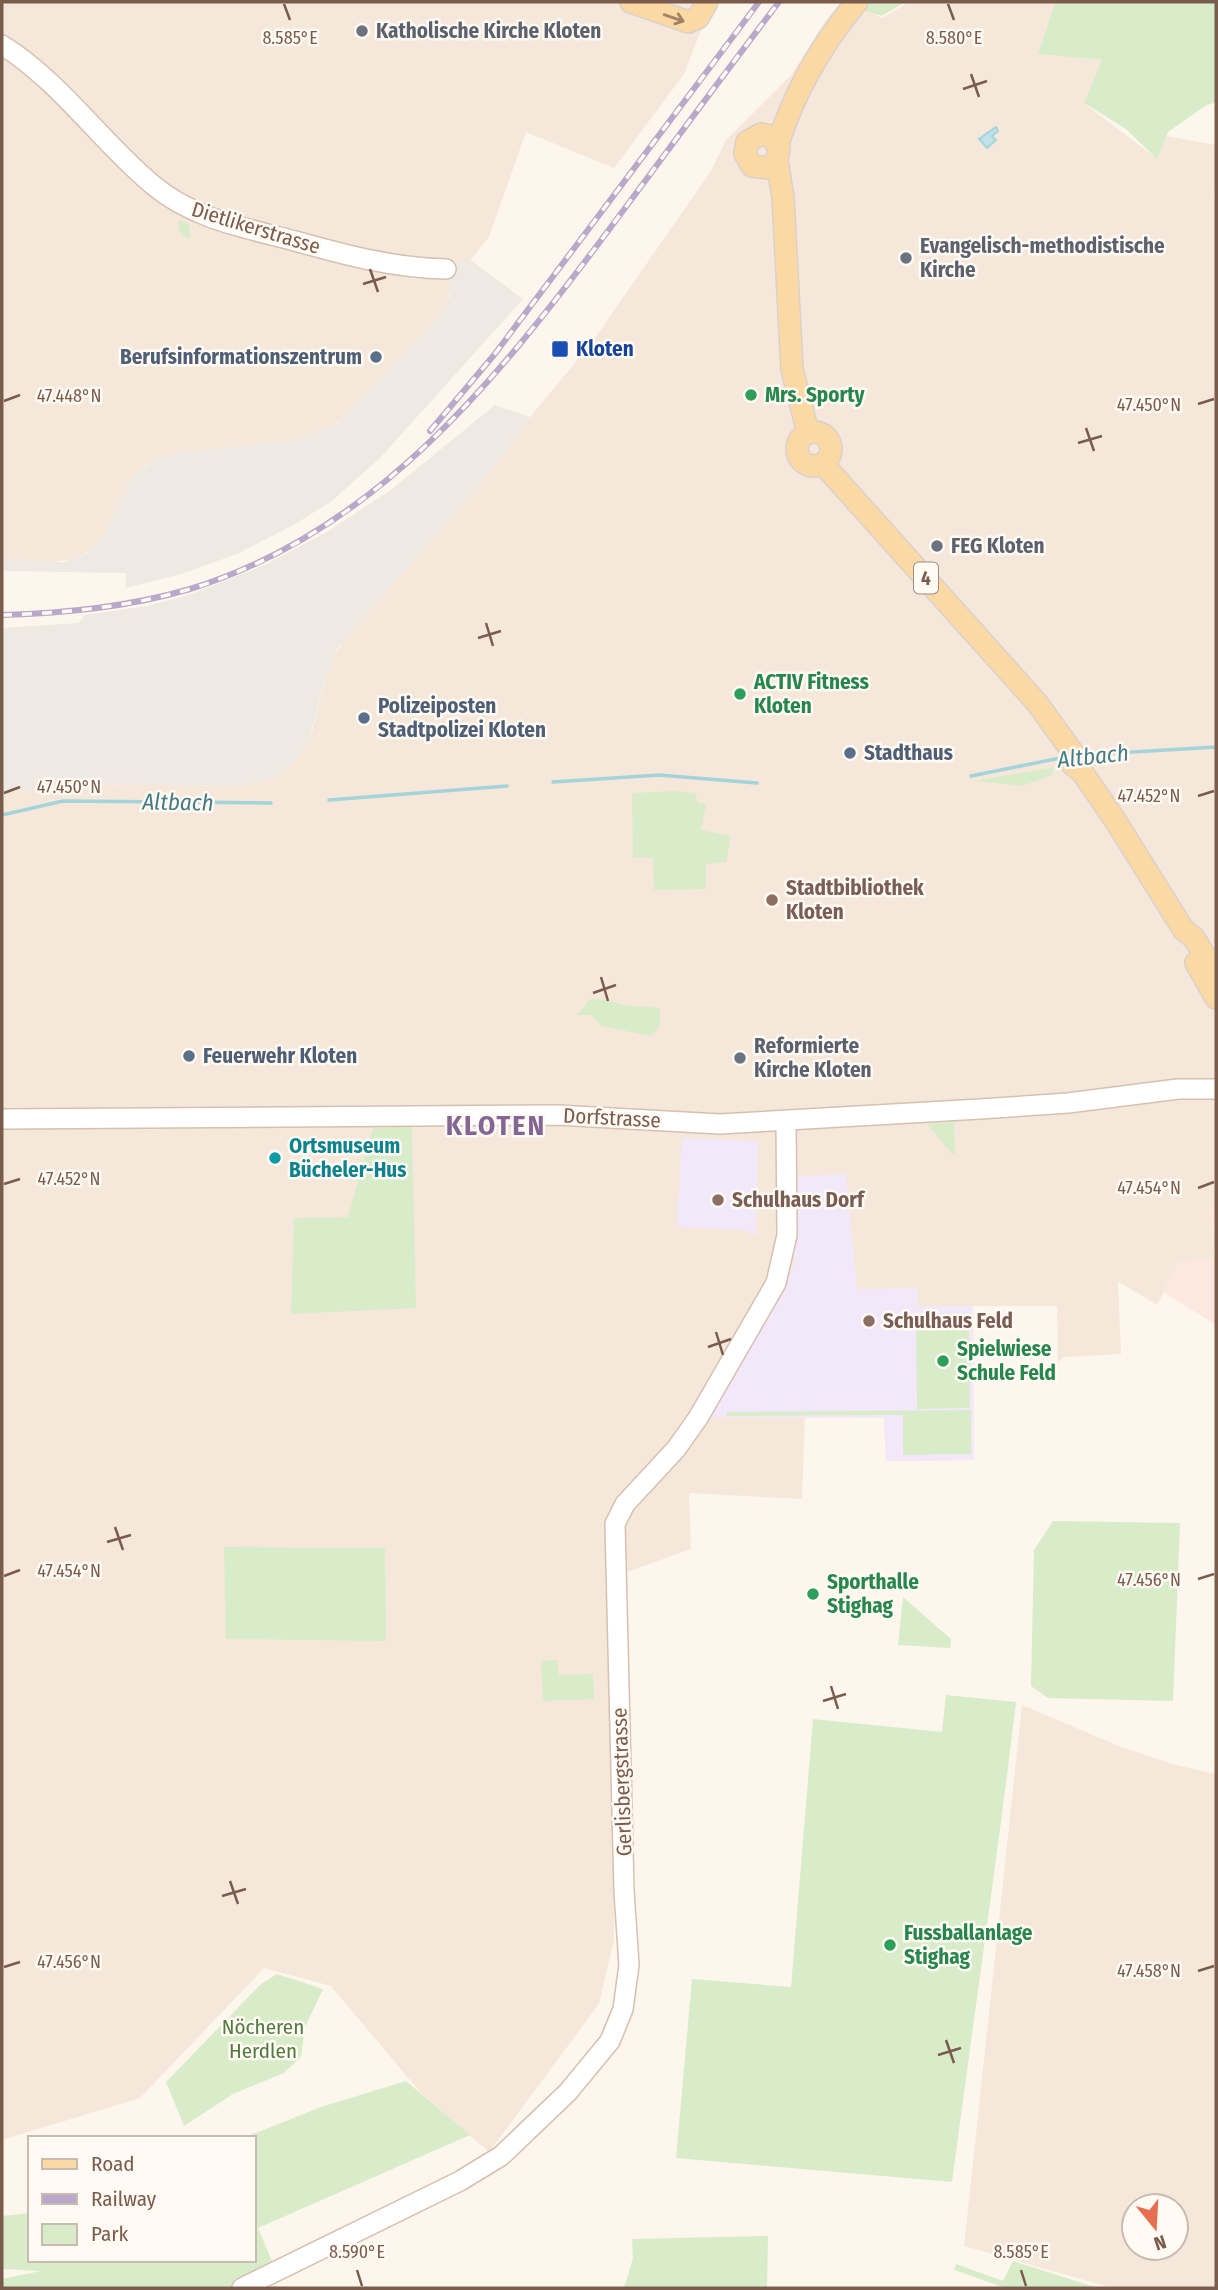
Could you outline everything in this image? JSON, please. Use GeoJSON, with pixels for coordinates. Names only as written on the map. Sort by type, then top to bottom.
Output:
{"type":"FeatureCollection","features":[{"type":"Feature","properties":{"kind":"main road"},"geometry":{"type":"LineString","coordinates":[[631,2],[688,23],[698,18],[707,2]]}},
{"type":"Feature","properties":{"kind":"main road","name":"4"},"geometry":{"type":"LineString","coordinates":[[857,2],[811,65],[770,152],[782,182],[792,369],[808,433],[797,444],[799,459],[809,466],[823,464],[956,610],[1027,696],[1037,704],[1183,929],[1194,938],[1216,974]]}},
{"type":"Feature","properties":{"kind":"main road","name":"4"},"geometry":{"type":"LineString","coordinates":[[1183,929],[1184,942],[1216,998]]}},
{"type":"Feature","properties":{"kind":"street","name":"Dietlikerstrasse"},"geometry":{"type":"LineString","coordinates":[[2,45],[45,81],[171,199],[205,215],[244,228],[401,268],[447,275]]}},
{"type":"Feature","properties":{"kind":"street","name":"Dorfstrasse"},"geometry":{"type":"LineString","coordinates":[[1178,1089],[1216,1075]]}},
{"type":"Feature","properties":{"kind":"street","name":"Dorfstrasse"},"geometry":{"type":"LineString","coordinates":[[2,1119],[557,1115],[720,1124],[1068,1103],[1178,1089],[1216,1089]]}},
{"type":"Feature","properties":{"kind":"street","name":"Gerlisbergstrasse"},"geometry":{"type":"LineString","coordinates":[[242,2288],[460,2181],[501,2156],[568,2092],[610,2041],[623,2009],[629,1965],[624,1891],[615,1524],[625,1504],[676,1449],[698,1418],[776,1283],[787,1235],[786,1122]]}},
{"type":"Feature","properties":{"kind":"shaded area"},"geometry":{"type":"Polygon","coordinates":[[[2,2],[712,2],[684,74],[614,168],[526,132],[489,237],[450,286],[448,304],[350,414],[326,430],[299,440],[181,453],[145,466],[129,483],[96,546],[75,559],[51,562],[2,559],[2,2]]]}},
{"type":"Feature","properties":{"kind":"shaded area"},"geometry":{"type":"Polygon","coordinates":[[[841,2],[851,2],[882,18],[909,2],[1055,2],[1038,54],[1103,60],[1085,104],[1156,158],[1166,136],[1216,145],[1216,190],[1213,192],[1216,197],[1216,1208],[1210,1209],[1215,1259],[1179,1263],[1157,1305],[1118,1281],[1121,1354],[1064,1357],[1058,1362],[1057,1306],[973,1306],[974,1460],[886,1461],[884,1418],[805,1418],[802,1499],[689,1493],[691,1549],[605,1580],[615,1702],[614,1940],[599,2004],[489,2152],[420,2092],[331,1986],[264,1968],[140,2098],[2,2140],[2,793],[81,784],[239,786],[264,781],[289,766],[305,747],[312,732],[328,667],[344,639],[493,469],[530,417],[590,345],[711,171],[726,140],[791,75],[825,21],[841,2]]]}},
{"type":"Feature","properties":{"kind":"shaded area"},"geometry":{"type":"Polygon","coordinates":[[[469,259],[523,299],[380,458],[332,501],[297,523],[237,554],[181,574],[126,588],[126,573],[2,571],[2,559],[63,562],[87,553],[104,535],[129,483],[138,472],[157,459],[181,453],[299,440],[338,423],[441,315],[450,296],[446,269],[469,259]]]}},
{"type":"Feature","properties":{"kind":"shaded area"},"geometry":{"type":"Polygon","coordinates":[[[495,405],[530,417],[493,469],[338,647],[325,679],[309,740],[297,758],[281,773],[264,781],[239,786],[81,784],[2,793],[2,628],[79,623],[84,615],[147,606],[189,595],[265,565],[325,533],[392,489],[495,405]]]}},
{"type":"Feature","properties":{"kind":"shaded area","name":"Schulhaus Dorf"},"geometry":{"type":"Polygon","coordinates":[[[682,1138],[758,1141],[756,1236],[745,1230],[677,1227],[682,1138]]]}},
{"type":"Feature","properties":{"kind":"shaded area","name":"Schulhaus Feld"},"geometry":{"type":"Polygon","coordinates":[[[846,1174],[857,1289],[917,1288],[917,1306],[973,1306],[974,1460],[886,1461],[884,1418],[708,1417],[783,1291],[794,1265],[798,1176],[846,1174]]]}},
{"type":"Feature","properties":{"kind":"shaded area"},"geometry":{"type":"Polygon","coordinates":[[[1216,1208],[1216,1325],[1162,1291],[1179,1263],[1215,1259],[1210,1209],[1216,1208]]]}},
{"type":"Feature","properties":{"kind":"shaded area"},"geometry":{"type":"Polygon","coordinates":[[[1022,1705],[1119,1746],[1172,1764],[1216,1774],[1216,2288],[1113,2288],[964,2246],[1022,1705]]]}},
{"type":"Feature","properties":{"kind":"green space"},"geometry":{"type":"Polygon","coordinates":[[[871,2],[905,2],[882,16],[863,10],[871,2]]]}},
{"type":"Feature","properties":{"kind":"green space"},"geometry":{"type":"Polygon","coordinates":[[[1055,2],[1216,2],[1216,102],[1205,106],[1168,132],[1157,159],[1126,129],[1084,103],[1102,60],[1038,54],[1055,2]]]}},
{"type":"Feature","properties":{"kind":"green space"},"geometry":{"type":"Polygon","coordinates":[[[179,220],[189,224],[191,238],[186,238],[178,229],[179,220]]]}},
{"type":"Feature","properties":{"kind":"green space"},"geometry":{"type":"Polygon","coordinates":[[[1054,767],[1052,775],[1022,786],[974,781],[1054,767]]]}},
{"type":"Feature","properties":{"kind":"green space"},"geometry":{"type":"Polygon","coordinates":[[[632,793],[695,793],[698,803],[706,804],[701,830],[731,836],[726,862],[706,864],[706,889],[654,890],[653,858],[633,858],[632,793]]]}},
{"type":"Feature","properties":{"kind":"green space"},"geometry":{"type":"Polygon","coordinates":[[[590,999],[660,1009],[660,1026],[650,1036],[601,1026],[592,1015],[577,1015],[590,999]]]}},
{"type":"Feature","properties":{"kind":"green space"},"geometry":{"type":"Polygon","coordinates":[[[954,1122],[955,1154],[953,1155],[927,1124],[954,1122]]]}},
{"type":"Feature","properties":{"kind":"green space"},"geometry":{"type":"Polygon","coordinates":[[[412,1126],[416,1308],[291,1314],[294,1218],[348,1217],[373,1128],[412,1126]]]}},
{"type":"Feature","properties":{"kind":"green space","name":"Spielwiese Schule Feld"},"geometry":{"type":"Polygon","coordinates":[[[969,1313],[970,1408],[917,1409],[916,1314],[969,1313]]]}},
{"type":"Feature","properties":{"kind":"green space"},"geometry":{"type":"Polygon","coordinates":[[[971,1410],[971,1454],[903,1455],[903,1415],[727,1416],[727,1412],[971,1410]]]}},
{"type":"Feature","properties":{"kind":"green space"},"geometry":{"type":"Polygon","coordinates":[[[1053,1521],[1180,1523],[1173,1701],[1048,1698],[1031,1686],[1034,1550],[1053,1521]]]}},
{"type":"Feature","properties":{"kind":"green space"},"geometry":{"type":"Polygon","coordinates":[[[224,1547],[385,1548],[386,1641],[226,1639],[224,1547]]]}},
{"type":"Feature","properties":{"kind":"green space"},"geometry":{"type":"Polygon","coordinates":[[[903,1597],[951,1639],[950,1648],[898,1645],[903,1597]]]}},
{"type":"Feature","properties":{"kind":"green space"},"geometry":{"type":"Polygon","coordinates":[[[557,1660],[559,1675],[593,1674],[594,1699],[543,1701],[541,1661],[557,1660]]]}},
{"type":"Feature","properties":{"kind":"green space","name":"Fussballanlage Stighag"},"geometry":{"type":"Polygon","coordinates":[[[946,1695],[1016,1702],[952,2182],[676,2158],[692,1979],[791,1987],[813,1719],[942,1732],[946,1695]]]}},
{"type":"Feature","properties":{"kind":"green space","name":"Nöcheren Herdlen"},"geometry":{"type":"Polygon","coordinates":[[[277,1974],[323,1989],[305,2027],[301,2057],[284,2073],[233,2094],[184,2126],[166,2082],[261,1984],[277,1974]]]}},
{"type":"Feature","properties":{"kind":"green space"},"geometry":{"type":"Polygon","coordinates":[[[406,2081],[470,2135],[258,2228],[275,2268],[238,2288],[2,2288],[2,2279],[41,2271],[2,2269],[2,2216],[28,2213],[28,2262],[256,2262],[256,2136],[248,2136],[321,2107],[406,2081]]]}},
{"type":"Feature","properties":{"kind":"green space"},"geometry":{"type":"Polygon","coordinates":[[[768,2236],[767,2288],[624,2288],[633,2258],[632,2239],[768,2236]]]}},
{"type":"Feature","properties":{"kind":"green space"},"geometry":{"type":"Polygon","coordinates":[[[1013,2261],[1098,2288],[1006,2288],[954,2270],[956,2264],[1003,2281],[1013,2261]]]}},
{"type":"Feature","properties":{"kind":"water"},"geometry":{"type":"Polygon","coordinates":[[[996,127],[998,131],[992,136],[996,140],[987,148],[979,139],[996,127]]]}},
{"type":"Feature","properties":{"kind":"waterway","name":"Altbach"},"geometry":{"type":"LineString","coordinates":[[1083,755],[1216,747]]}},
{"type":"Feature","properties":{"kind":"waterway","name":"Altbach"},"geometry":{"type":"LineString","coordinates":[[971,776],[1065,757]]}},
{"type":"Feature","properties":{"kind":"waterway","name":"Altbach"},"geometry":{"type":"LineString","coordinates":[[553,782],[659,775],[757,783]]}},
{"type":"Feature","properties":{"kind":"waterway","name":"Altbach"},"geometry":{"type":"LineString","coordinates":[[329,800],[507,786]]}},
{"type":"Feature","properties":{"kind":"waterway","name":"Altbach"},"geometry":{"type":"LineString","coordinates":[[2,815],[63,801],[271,803]]}},
{"type":"Feature","properties":{"kind":"railway"},"geometry":{"type":"LineString","coordinates":[[430,431],[494,355],[759,2]]}},
{"type":"Feature","properties":{"kind":"railway"},"geometry":{"type":"LineString","coordinates":[[2,615],[97,608],[190,589],[256,563],[317,530],[373,491],[425,446],[474,397],[519,345],[779,2]]}},
{"type":"Feature","properties":{"kind":"place","name":"Katholische Kirche Kloten"},"geometry":{"type":"Point","coordinates":[362,31]}},
{"type":"Feature","properties":{"kind":"place","name":"Evangelisch-methodistische Kirche"},"geometry":{"type":"Point","coordinates":[906,258]}},
{"type":"Feature","properties":{"kind":"place","name":"Kloten"},"geometry":{"type":"Point","coordinates":[560,349]}},
{"type":"Feature","properties":{"kind":"place","name":"Berufsinformationszentrum"},"geometry":{"type":"Point","coordinates":[376,357]}},
{"type":"Feature","properties":{"kind":"place","name":"Mrs. Sporty"},"geometry":{"type":"Point","coordinates":[751,395]}},
{"type":"Feature","properties":{"kind":"place","name":"FEG Kloten"},"geometry":{"type":"Point","coordinates":[937,546]}},
{"type":"Feature","properties":{"kind":"place","name":"ACTIV Fitness Kloten"},"geometry":{"type":"Point","coordinates":[740,694]}},
{"type":"Feature","properties":{"kind":"place","name":"Polizeiposten Stadtpolizei Kloten"},"geometry":{"type":"Point","coordinates":[364,718]}},
{"type":"Feature","properties":{"kind":"place","name":"Stadthaus"},"geometry":{"type":"Point","coordinates":[850,753]}},
{"type":"Feature","properties":{"kind":"place","name":"Stadtbibliothek Kloten"},"geometry":{"type":"Point","coordinates":[772,900]}},
{"type":"Feature","properties":{"kind":"place","name":"Feuerwehr Kloten"},"geometry":{"type":"Point","coordinates":[189,1056]}},
{"type":"Feature","properties":{"kind":"place","name":"Reformierte Kirche Kloten"},"geometry":{"type":"Point","coordinates":[740,1058]}},
{"type":"Feature","properties":{"kind":"place","name":"Ortsmuseum Bücheler-Hus"},"geometry":{"type":"Point","coordinates":[275,1158]}},
{"type":"Feature","properties":{"kind":"place","name":"Schulhaus Dorf"},"geometry":{"type":"Point","coordinates":[718,1200]}},
{"type":"Feature","properties":{"kind":"place","name":"Schulhaus Feld"},"geometry":{"type":"Point","coordinates":[869,1321]}},
{"type":"Feature","properties":{"kind":"place","name":"Spielwiese Schule Feld"},"geometry":{"type":"Point","coordinates":[943,1361]}},
{"type":"Feature","properties":{"kind":"place","name":"Sporthalle Stighag"},"geometry":{"type":"Point","coordinates":[813,1594]}},
{"type":"Feature","properties":{"kind":"place","name":"Fussballanlage Stighag"},"geometry":{"type":"Point","coordinates":[890,1945]}},
{"type":"Feature","properties":{"kind":"district","name":"KLOTEN"},"geometry":{"type":"Point","coordinates":[496,1125]}}]}
